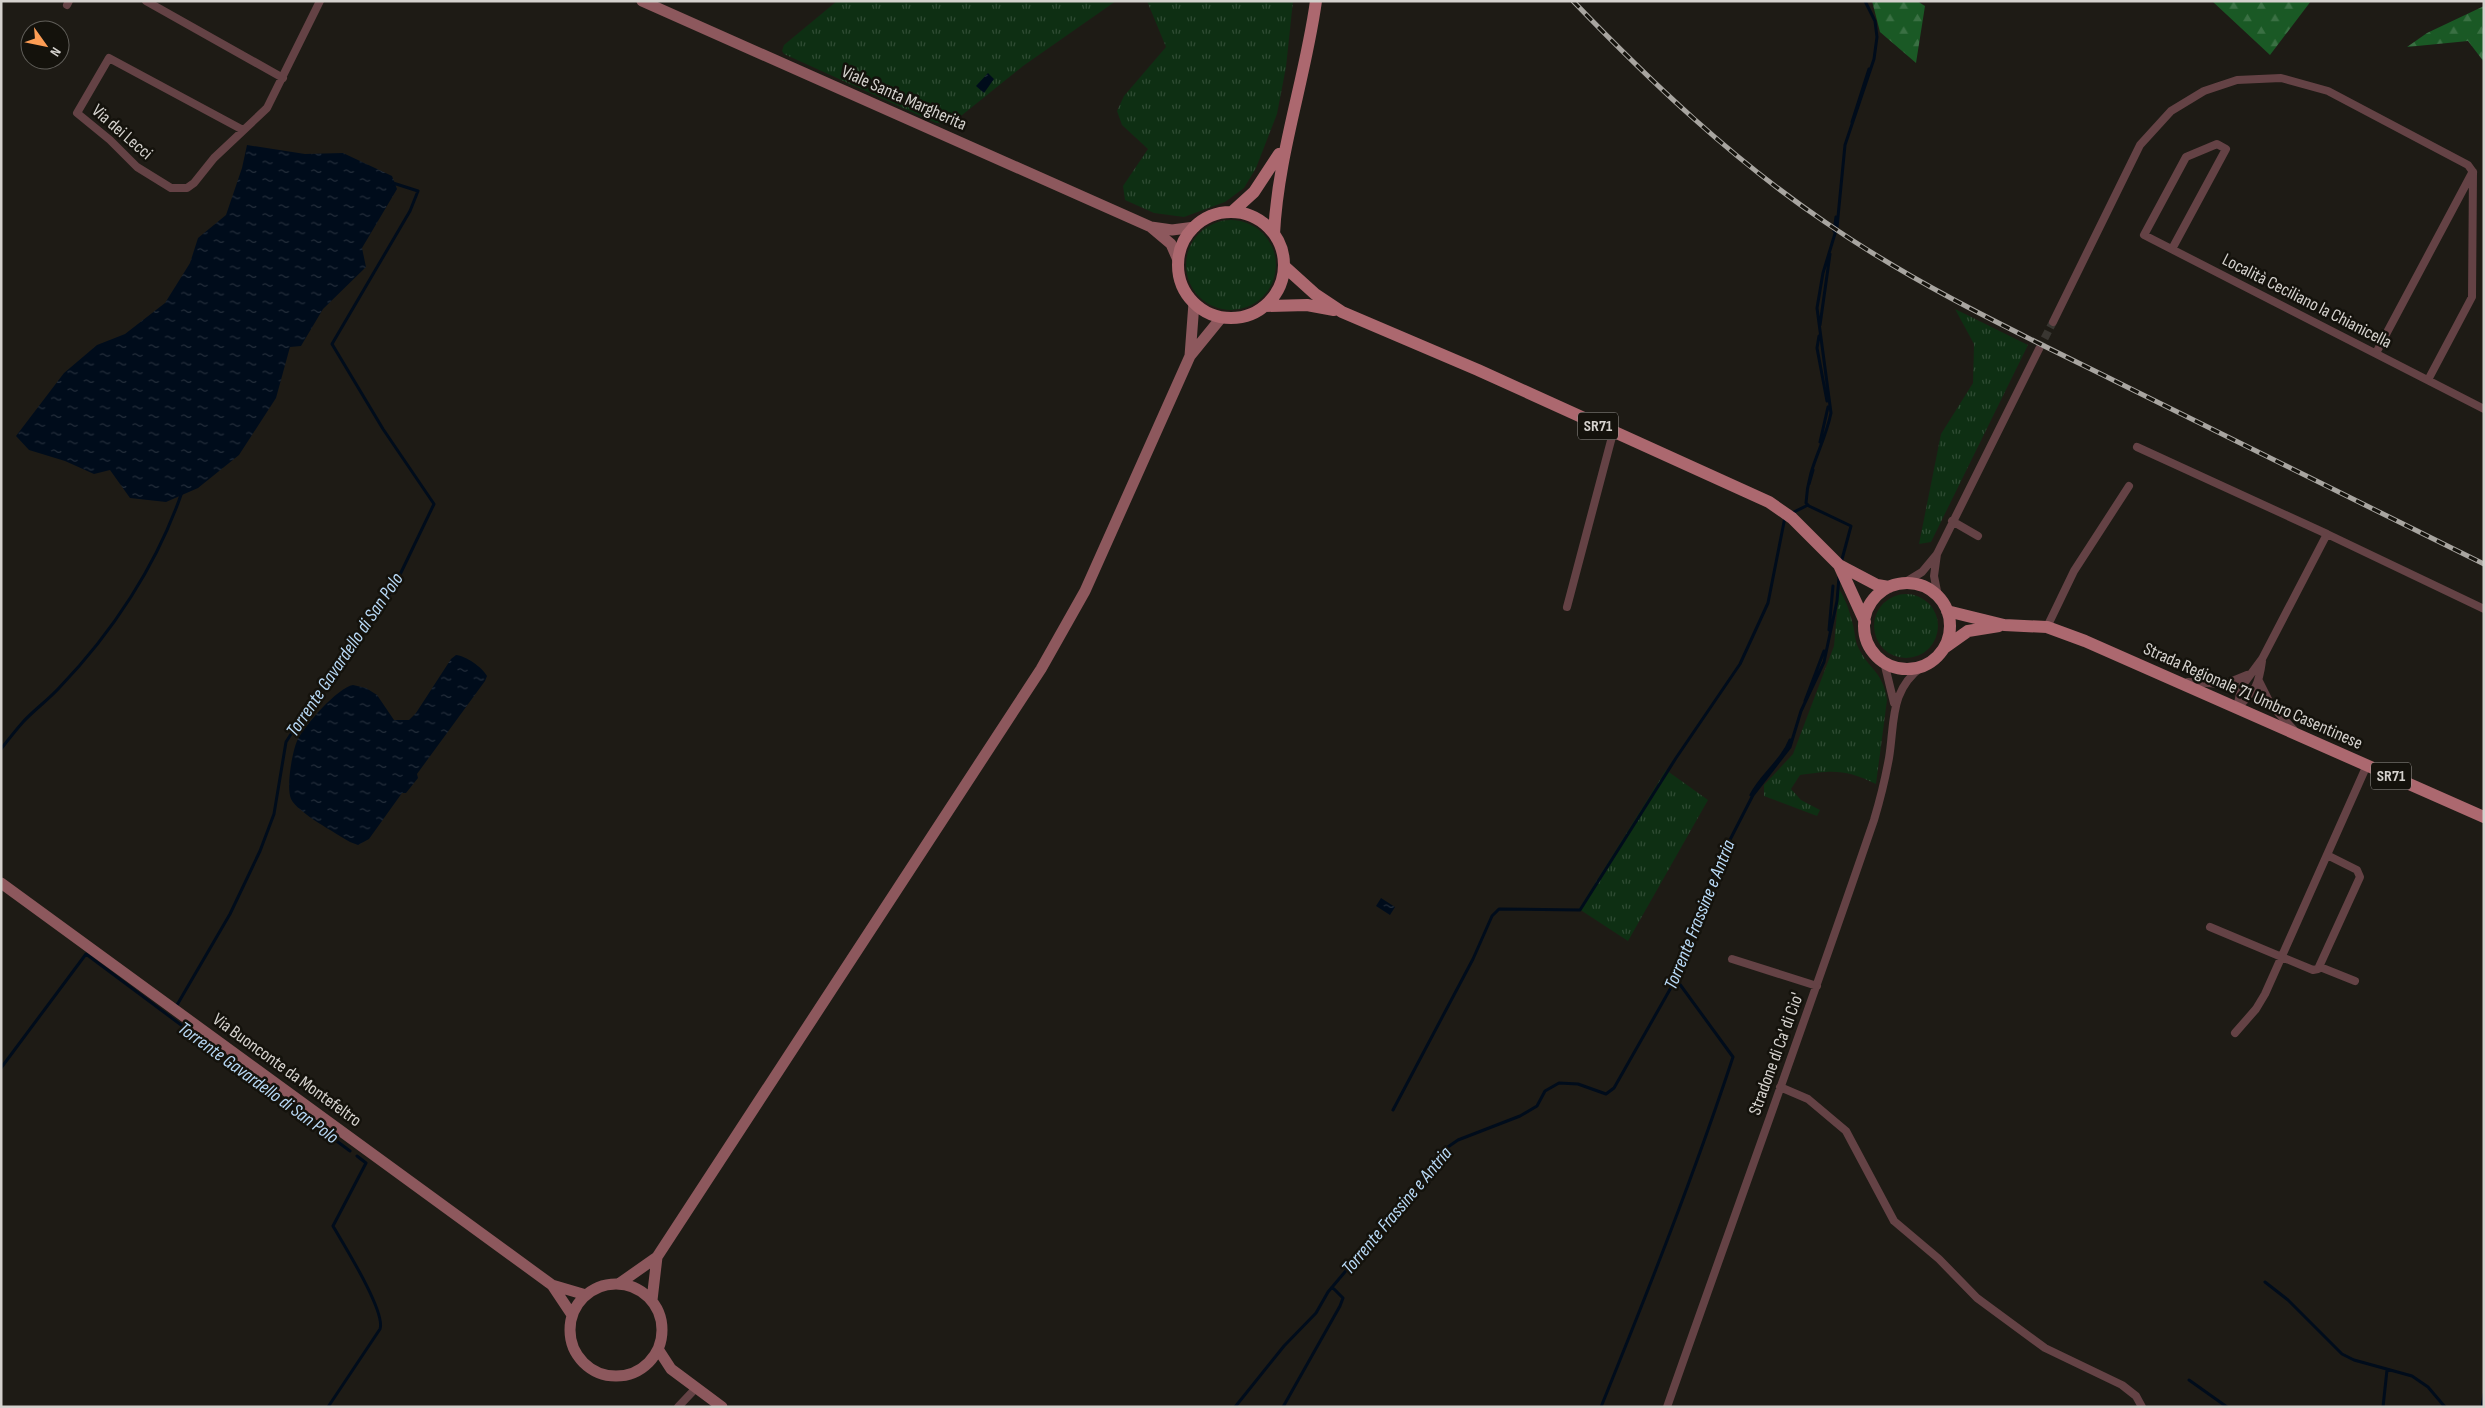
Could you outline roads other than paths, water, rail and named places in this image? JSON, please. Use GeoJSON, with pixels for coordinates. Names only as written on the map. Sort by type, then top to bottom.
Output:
{"type":"FeatureCollection","features":[{"type":"Feature","properties":{"kind":"main road"},"geometry":{"type":"LineString","coordinates":[[1274,234],[1285,143],[1306,63],[1316,1]]}},
{"type":"Feature","properties":{"kind":"main road"},"geometry":{"type":"LineString","coordinates":[[1221,318],[1202,310],[1194,303],[1181,284],[1178,260],[1184,241],[1195,227],[1214,215],[1232,212],[1259,186],[1285,143]]}},
{"type":"Feature","properties":{"kind":"main road","name":"SR71"},"geometry":{"type":"LineString","coordinates":[[1221,318],[1244,317],[1265,306],[1280,286],[1284,266],[1281,248],[1274,234],[1255,218],[1232,212]]}},
{"type":"Feature","properties":{"kind":"main road","name":"SR71"},"geometry":{"type":"LineString","coordinates":[[1284,266],[1315,294],[1342,312],[1478,370],[1769,502],[1792,518],[1839,565],[1877,585],[1889,587]]}},
{"type":"Feature","properties":{"kind":"main road","name":"SR71"},"geometry":{"type":"LineString","coordinates":[[1265,306],[1307,305],[1342,312]]}},
{"type":"Feature","properties":{"kind":"main road","name":"SR71"},"geometry":{"type":"LineString","coordinates":[[1839,565],[1865,622],[1865,634],[1869,645],[1884,662]]}},
{"type":"Feature","properties":{"kind":"main road"},"geometry":{"type":"LineString","coordinates":[[1865,622],[1869,608],[1877,596],[1889,587],[1916,584],[1928,588],[1938,596],[1947,610],[1950,629],[1944,648]]}},
{"type":"Feature","properties":{"kind":"main road","name":"Strada Regionale 71 Umbro Casentinese"},"geometry":{"type":"LineString","coordinates":[[1947,610],[2004,625],[2047,627],[2085,641],[2484,817]]}},
{"type":"Feature","properties":{"kind":"main road","name":"Strada Regionale 71 Umbro Casentinese"},"geometry":{"type":"LineString","coordinates":[[1944,648],[1968,632],[2004,625]]}},
{"type":"Feature","properties":{"kind":"main road","name":"SR71"},"geometry":{"type":"LineString","coordinates":[[1923,666],[1935,659],[1944,648]]}},
{"type":"Feature","properties":{"kind":"main road"},"geometry":{"type":"LineString","coordinates":[[1884,662],[1896,668],[1910,669],[1923,666]]}},
{"type":"Feature","properties":{"kind":"street"},"geometry":{"type":"LineString","coordinates":[[146,1],[283,78]]}},
{"type":"Feature","properties":{"kind":"street","name":"Via dei Lecci"},"geometry":{"type":"LineString","coordinates":[[243,130],[109,58],[77,113],[110,140],[137,168],[171,188],[187,188],[267,108],[320,1]]}},
{"type":"Feature","properties":{"kind":"street","name":"Viale Santa Margherita"},"geometry":{"type":"LineString","coordinates":[[642,1],[1151,227],[1172,230],[1195,227]]}},
{"type":"Feature","properties":{"kind":"street"},"geometry":{"type":"LineString","coordinates":[[2053,322],[2140,144],[2171,111],[2204,91],[2237,80],[2281,78],[2328,91],[2468,165],[2473,172],[2472,297],[2428,380]]}},
{"type":"Feature","properties":{"kind":"street","name":"Località Ceciliano la Chianicella"},"geometry":{"type":"LineString","coordinates":[[2172,249],[2226,149],[2217,144],[2186,157],[2144,235],[2484,409]]}},
{"type":"Feature","properties":{"kind":"street"},"geometry":{"type":"LineString","coordinates":[[2376,353],[2473,172]]}},
{"type":"Feature","properties":{"kind":"street","name":"Viale Santa Margherita"},"geometry":{"type":"LineString","coordinates":[[1151,227],[1171,244],[1178,260]]}},
{"type":"Feature","properties":{"kind":"street"},"geometry":{"type":"LineString","coordinates":[[1190,356],[1194,303]]}},
{"type":"Feature","properties":{"kind":"street"},"geometry":{"type":"LineString","coordinates":[[620,1283],[657,1257],[1041,669],[1085,591],[1190,356],[1221,318]]}},
{"type":"Feature","properties":{"kind":"street"},"geometry":{"type":"LineString","coordinates":[[1904,584],[1922,572],[1937,554],[2038,349]]}},
{"type":"Feature","properties":{"kind":"street"},"geometry":{"type":"LineString","coordinates":[[1567,607],[1614,433]]}},
{"type":"Feature","properties":{"kind":"street"},"geometry":{"type":"LineString","coordinates":[[2137,447],[2327,534],[2484,610]]}},
{"type":"Feature","properties":{"kind":"street"},"geometry":{"type":"LineString","coordinates":[[2047,627],[2074,571],[2129,486]]}},
{"type":"Feature","properties":{"kind":"street"},"geometry":{"type":"LineString","coordinates":[[1952,521],[1978,536]]}},
{"type":"Feature","properties":{"kind":"street"},"geometry":{"type":"LineString","coordinates":[[2237,707],[2242,686],[2262,659],[2327,534]]}},
{"type":"Feature","properties":{"kind":"street"},"geometry":{"type":"LineString","coordinates":[[1937,554],[1934,576],[1938,596]]}},
{"type":"Feature","properties":{"kind":"street"},"geometry":{"type":"LineString","coordinates":[[2262,659],[2260,681],[2266,697],[2276,712],[2299,735]]}},
{"type":"Feature","properties":{"kind":"street"},"geometry":{"type":"LineString","coordinates":[[1884,662],[1892,687],[1894,707]]}},
{"type":"Feature","properties":{"kind":"street"},"geometry":{"type":"LineString","coordinates":[[1894,707],[1900,691],[1909,676],[1923,666]]}},
{"type":"Feature","properties":{"kind":"street"},"geometry":{"type":"LineString","coordinates":[[2172,679],[2200,684],[2225,684],[2251,673]]}},
{"type":"Feature","properties":{"kind":"street"},"geometry":{"type":"LineString","coordinates":[[2237,707],[2249,696],[2260,681]]}},
{"type":"Feature","properties":{"kind":"street","name":"Stradone di Ca' di Cio'"},"geometry":{"type":"LineString","coordinates":[[1666,1407],[1817,986],[1869,834],[1881,797],[1889,757],[1894,707]]}},
{"type":"Feature","properties":{"kind":"street"},"geometry":{"type":"LineString","coordinates":[[2235,1033],[2261,1002],[2367,766]]}},
{"type":"Feature","properties":{"kind":"street"},"geometry":{"type":"LineString","coordinates":[[1869,834],[1878,836]]}},
{"type":"Feature","properties":{"kind":"street"},"geometry":{"type":"LineString","coordinates":[[2210,926],[2281,958],[2313,970],[2320,967],[2360,877],[2357,870],[2327,855]]}},
{"type":"Feature","properties":{"kind":"street","name":"Via Buonconte da Montefeltro"},"geometry":{"type":"LineString","coordinates":[[1,882],[552,1285]]}},
{"type":"Feature","properties":{"kind":"street"},"geometry":{"type":"LineString","coordinates":[[1732,958],[1817,986]]}},
{"type":"Feature","properties":{"kind":"street"},"geometry":{"type":"LineString","coordinates":[[2320,967],[2355,981]]}},
{"type":"Feature","properties":{"kind":"street"},"geometry":{"type":"LineString","coordinates":[[1780,1087],[1808,1099],[1846,1131],[1894,1221],[1939,1259],[1977,1298],[2045,1348],[2122,1385],[2136,1396],[2142,1407]]}},
{"type":"Feature","properties":{"kind":"street"},"geometry":{"type":"LineString","coordinates":[[652,1300],[657,1257]]}},
{"type":"Feature","properties":{"kind":"street"},"geometry":{"type":"LineString","coordinates":[[620,1283],[640,1290],[652,1300],[660,1314],[663,1330],[658,1349],[647,1364],[627,1375],[611,1376],[596,1372],[581,1361],[573,1347],[570,1331],[572,1315],[578,1303],[586,1295],[604,1285],[620,1283]]}},
{"type":"Feature","properties":{"kind":"street"},"geometry":{"type":"LineString","coordinates":[[552,1285],[586,1295]]}},
{"type":"Feature","properties":{"kind":"street"},"geometry":{"type":"LineString","coordinates":[[552,1285],[572,1315]]}},
{"type":"Feature","properties":{"kind":"street"},"geometry":{"type":"LineString","coordinates":[[658,1349],[671,1369],[722,1407]]}},
{"type":"Feature","properties":{"kind":"street"},"geometry":{"type":"LineString","coordinates":[[647,1364],[671,1369]]}},
{"type":"Feature","properties":{"kind":"street"},"geometry":{"type":"LineString","coordinates":[[678,1407],[696,1388]]}},
{"type":"Feature","properties":{"kind":"water"},"geometry":{"type":"Polygon","coordinates":[[[988,73],[994,79],[984,93],[976,86],[988,73]]]}},
{"type":"Feature","properties":{"kind":"water"},"geometry":{"type":"Polygon","coordinates":[[[247,145],[305,154],[343,153],[392,176],[397,189],[362,248],[366,267],[323,309],[301,346],[290,347],[276,398],[239,455],[198,488],[166,502],[130,498],[110,470],[94,474],[65,461],[29,450],[16,436],[64,373],[97,345],[125,334],[165,303],[190,263],[198,238],[226,215],[242,168],[247,145]]]}},
{"type":"Feature","properties":{"kind":"water"},"geometry":{"type":"Polygon","coordinates":[[[456,655],[478,666],[487,676],[485,681],[417,774],[418,778],[406,793],[402,793],[369,839],[358,845],[350,842],[309,816],[295,804],[291,799],[289,787],[295,746],[306,727],[330,700],[347,687],[353,685],[366,688],[377,695],[394,720],[409,720],[416,713],[451,659],[456,655]]]}},
{"type":"Feature","properties":{"kind":"water"},"geometry":{"type":"Polygon","coordinates":[[[1381,898],[1395,907],[1390,915],[1376,906],[1381,898]]]}},
{"type":"Feature","properties":{"kind":"waterway","name":"Torrente Frassine e Antria"},"geometry":{"type":"LineString","coordinates":[[1841,563],[1851,526],[1806,503],[1813,467],[1831,413],[1817,308],[1823,273],[1837,227],[1845,145],[1874,59],[1877,37],[1875,21],[1865,1]]}},
{"type":"Feature","properties":{"kind":"waterway","name":"Torrente Frassine e Antria"},"geometry":{"type":"LineString","coordinates":[[1852,122],[1869,69]]}},
{"type":"Feature","properties":{"kind":"waterway","name":"Torrente Gavardello di San Polo"},"geometry":{"type":"LineString","coordinates":[[177,1005],[230,914],[260,851],[274,814],[286,742],[317,693],[374,619],[395,585],[434,504],[383,429],[332,344],[410,211],[418,191],[393,183],[392,185]]}},
{"type":"Feature","properties":{"kind":"waterway","name":"Torrente Frassine e Antria"},"geometry":{"type":"LineString","coordinates":[[1834,231],[1836,217]]}},
{"type":"Feature","properties":{"kind":"waterway"},"geometry":{"type":"LineString","coordinates":[[1820,325],[1830,254]]}},
{"type":"Feature","properties":{"kind":"waterway"},"geometry":{"type":"LineString","coordinates":[[1819,336],[1817,348],[1827,401]]}},
{"type":"Feature","properties":{"kind":"waterway"},"geometry":{"type":"LineString","coordinates":[[1820,442],[1828,407]]}},
{"type":"Feature","properties":{"kind":"waterway","name":"Torrente Frassine e Antria"},"geometry":{"type":"LineString","coordinates":[[1809,484],[1813,470]]}},
{"type":"Feature","properties":{"kind":"waterway"},"geometry":{"type":"LineString","coordinates":[[1,749],[23,722],[78,667],[115,621],[160,546],[182,492]]}},
{"type":"Feature","properties":{"kind":"waterway"},"geometry":{"type":"LineString","coordinates":[[1790,514],[1808,505]]}},
{"type":"Feature","properties":{"kind":"waterway"},"geometry":{"type":"LineString","coordinates":[[1393,1110],[1473,959],[1492,916],[1499,909],[1580,910],[1676,758],[1740,664],[1768,603],[1785,517]]}},
{"type":"Feature","properties":{"kind":"waterway","name":"Torrente Frassine e Antria"},"geometry":{"type":"LineString","coordinates":[[1235,1407],[1284,1346],[1316,1313],[1328,1292],[1409,1196],[1442,1151],[1458,1140],[1520,1116],[1537,1106],[1545,1091],[1559,1083],[1578,1084],[1606,1094],[1614,1088],[1681,970],[1716,867],[1753,795],[1790,747],[1801,711],[1824,662],[1837,601],[1839,577]]}},
{"type":"Feature","properties":{"kind":"waterway"},"geometry":{"type":"LineString","coordinates":[[1829,630],[1833,586]]}},
{"type":"Feature","properties":{"kind":"waterway","name":"Torrente Frassine e Antria"},"geometry":{"type":"LineString","coordinates":[[1805,701],[1824,651]]}},
{"type":"Feature","properties":{"kind":"waterway","name":"Torrente Frassine e Antria"},"geometry":{"type":"LineString","coordinates":[[1751,795],[1782,755],[1790,740]]}},
{"type":"Feature","properties":{"kind":"waterway"},"geometry":{"type":"LineString","coordinates":[[1,1068],[86,954],[350,1151]]}},
{"type":"Feature","properties":{"kind":"waterway"},"geometry":{"type":"LineString","coordinates":[[1601,1407],[1670,1233],[1733,1057],[1676,979]]}},
{"type":"Feature","properties":{"kind":"waterway","name":"Torrente Gavardello di San Polo"},"geometry":{"type":"LineString","coordinates":[[328,1407],[380,1329],[377,1308],[371,1294],[333,1226],[366,1163],[357,1156]]}},
{"type":"Feature","properties":{"kind":"waterway"},"geometry":{"type":"LineString","coordinates":[[2265,1282],[2288,1300],[2342,1354],[2354,1360],[2412,1376],[2428,1387],[2445,1407]]}},
{"type":"Feature","properties":{"kind":"waterway"},"geometry":{"type":"LineString","coordinates":[[1283,1407],[1340,1306],[1343,1298],[1332,1287]]}},
{"type":"Feature","properties":{"kind":"waterway"},"geometry":{"type":"LineString","coordinates":[[2383,1407],[2387,1370]]}},
{"type":"Feature","properties":{"kind":"waterway"},"geometry":{"type":"LineString","coordinates":[[2189,1380],[2227,1407]]}},
{"type":"Feature","properties":{"kind":"waterway"},"geometry":{"type":"LineString","coordinates":[[2482,1407],[2484,1394]]}},
{"type":"Feature","properties":{"kind":"tunnel"},"geometry":{"type":"LineString","coordinates":[[2039,349],[2053,322]]}},
{"type":"Feature","properties":{"kind":"railway"},"geometry":{"type":"LineString","coordinates":[[1573,1],[1662,90],[1725,146],[1791,198],[1895,267],[2004,326],[2484,564]]}}]}
